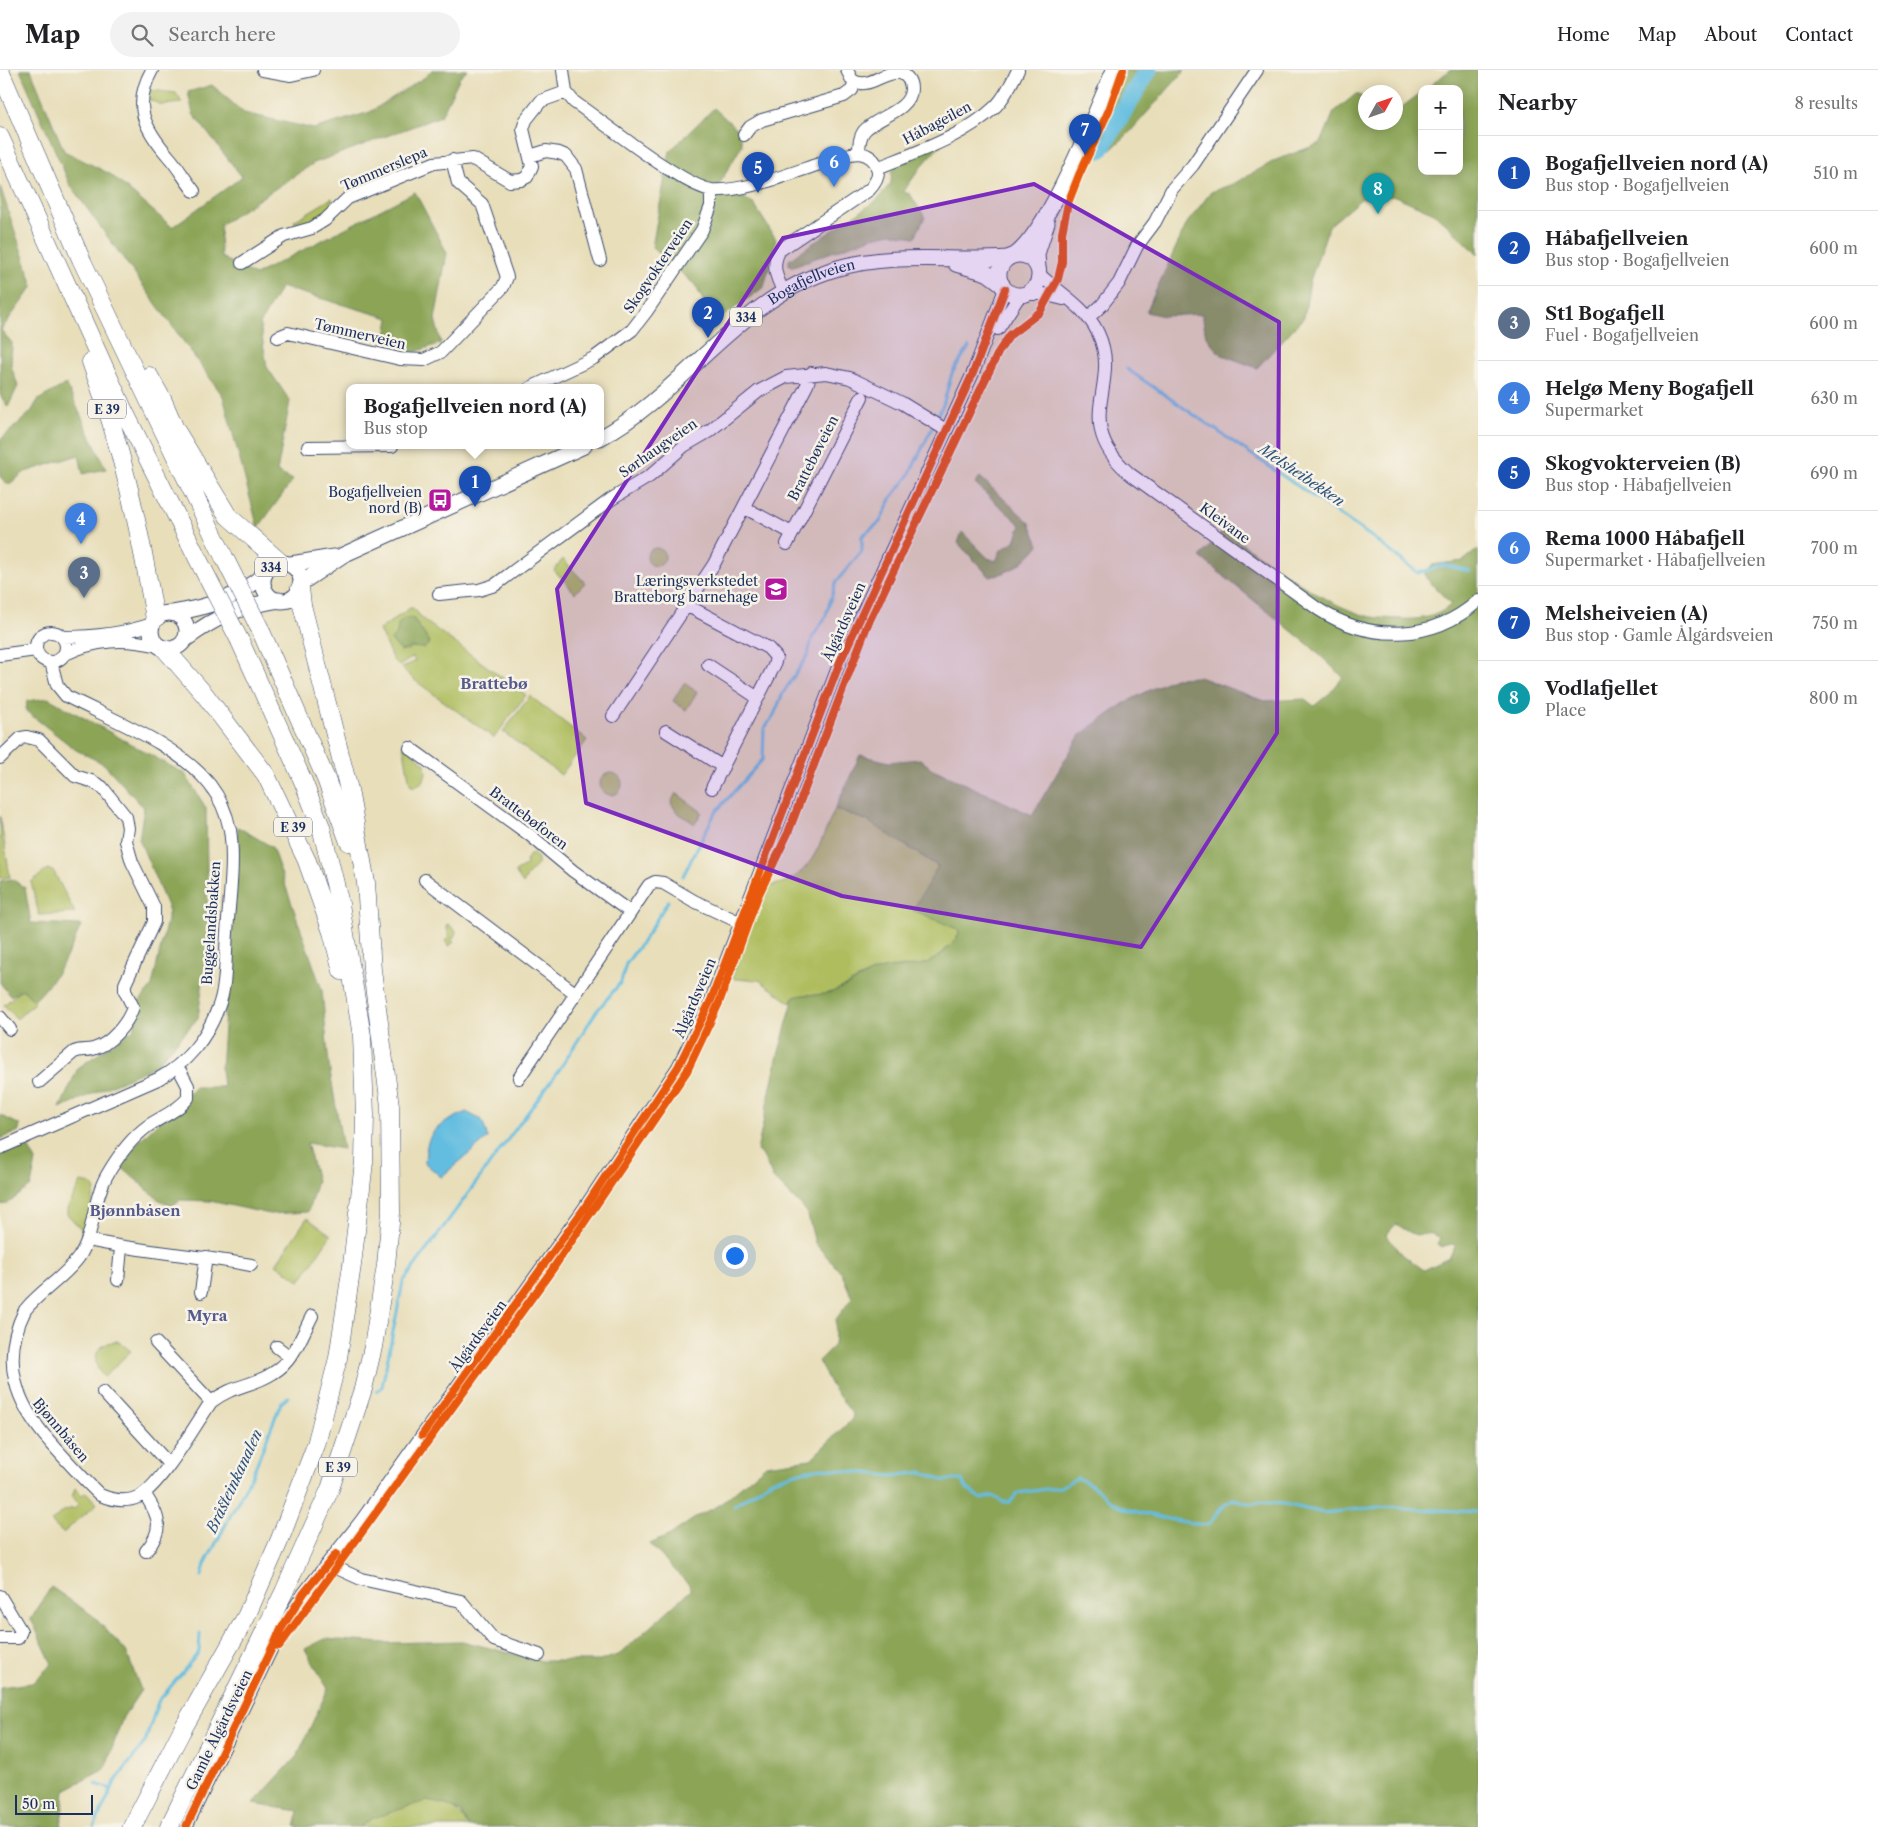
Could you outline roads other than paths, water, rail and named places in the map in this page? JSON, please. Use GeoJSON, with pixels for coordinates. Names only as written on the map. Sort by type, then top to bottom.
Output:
{"type":"FeatureCollection","features":[{"type":"Feature","properties":{"kind":"highway","name":"E 39"},"geometry":{"type":"LineString","coordinates":[[0,71],[81,259],[286,685],[346,831],[369,922]]}},
{"type":"Feature","properties":{"kind":"highway","name":"E 39"},"geometry":{"type":"LineString","coordinates":[[0,137],[124,409],[240,641],[286,740],[321,827],[340,904],[362,1036],[365,1125],[359,1214],[338,1358],[316,1445],[280,1539],[246,1617],[181,1732],[132,1827]]}},
{"type":"Feature","properties":{"kind":"highway","name":"E 39"},"geometry":{"type":"LineString","coordinates":[[31,208],[41,245],[83,343],[118,445],[141,536],[153,621]]}},
{"type":"Feature","properties":{"kind":"highway","name":"E 39"},"geometry":{"type":"LineString","coordinates":[[81,259],[124,326],[163,401],[175,429],[228,516],[286,564]]}},
{"type":"Feature","properties":{"kind":"highway","name":"E 39"},"geometry":{"type":"LineString","coordinates":[[169,1827],[308,1543],[345,1449],[373,1347],[386,1265],[392,1162],[388,1083],[372,970],[366,883],[349,790],[302,605],[301,586]]}},
{"type":"Feature","properties":{"kind":"highway","name":"E 39"},"geometry":{"type":"LineString","coordinates":[[162,648],[205,695],[266,775],[289,819],[330,924],[362,1036]]}},
{"type":"Feature","properties":{"kind":"main road"},"geometry":{"type":"LineString","coordinates":[[1003,286],[999,273],[1011,257],[1025,248],[1054,200],[1114,70]]}},
{"type":"Feature","properties":{"kind":"main road"},"geometry":{"type":"LineString","coordinates":[[1023,294],[1036,286],[1038,271],[1037,254],[1054,200]]}},
{"type":"Feature","properties":{"kind":"main road","name":"334"},"geometry":{"type":"LineString","coordinates":[[1011,257],[1026,256],[1038,271]]}},
{"type":"Feature","properties":{"kind":"main road","name":"Bogafjellveien"},"geometry":{"type":"LineString","coordinates":[[604,435],[648,406],[743,319],[784,292],[820,274],[876,261],[923,258],[1011,257]]}},
{"type":"Feature","properties":{"kind":"main road","name":"Bogafjellveien"},"geometry":{"type":"LineString","coordinates":[[923,258],[963,265],[987,273],[1003,286]]}},
{"type":"Feature","properties":{"kind":"main road","name":"334"},"geometry":{"type":"LineString","coordinates":[[1003,286],[1023,294]]}},
{"type":"Feature","properties":{"kind":"main road","name":"334"},"geometry":{"type":"LineString","coordinates":[[162,648],[177,647],[223,614],[258,603],[290,599],[301,586],[343,555],[577,449]]}},
{"type":"Feature","properties":{"kind":"main road","name":"334"},"geometry":{"type":"LineString","coordinates":[[153,621],[163,613],[173,613],[220,603],[248,589],[271,566],[343,555]]}},
{"type":"Feature","properties":{"kind":"main road","name":"334"},"geometry":{"type":"LineString","coordinates":[[286,564],[299,572],[301,586]]}},
{"type":"Feature","properties":{"kind":"main road","name":"334"},"geometry":{"type":"LineString","coordinates":[[265,574],[266,590],[279,600]]}},
{"type":"Feature","properties":{"kind":"main road"},"geometry":{"type":"LineString","coordinates":[[173,613],[178,614],[186,623],[186,639]]}},
{"type":"Feature","properties":{"kind":"main road"},"geometry":{"type":"LineString","coordinates":[[153,621],[151,636],[162,648]]}},
{"type":"Feature","properties":{"kind":"street"},"geometry":{"type":"LineString","coordinates":[[152,70],[142,92],[144,119],[149,133],[194,191]]}},
{"type":"Feature","properties":{"kind":"street"},"geometry":{"type":"LineString","coordinates":[[264,70],[291,75],[313,70]]}},
{"type":"Feature","properties":{"kind":"street"},"geometry":{"type":"LineString","coordinates":[[563,70],[566,92],[574,102],[663,165],[688,180],[710,190],[737,187],[858,153],[869,156],[878,168],[876,182],[870,190],[780,250],[774,264],[777,279],[784,292]]}},
{"type":"Feature","properties":{"kind":"street"},"geometry":{"type":"LineString","coordinates":[[847,70],[849,76],[855,82],[864,83],[885,71],[897,71],[908,79],[911,91],[910,96],[903,105],[863,132],[858,153]]}},
{"type":"Feature","properties":{"kind":"street","name":"Håbageilen"},"geometry":{"type":"LineString","coordinates":[[878,168],[939,142],[996,106],[1018,70]]}},
{"type":"Feature","properties":{"kind":"street"},"geometry":{"type":"LineString","coordinates":[[1088,318],[1102,305],[1119,283],[1137,246],[1155,222],[1172,189],[1194,165],[1257,70]]}},
{"type":"Feature","properties":{"kind":"street"},"geometry":{"type":"LineString","coordinates":[[744,135],[750,127],[762,120],[844,96],[852,90],[855,82]]}},
{"type":"Feature","properties":{"kind":"street"},"geometry":{"type":"LineString","coordinates":[[566,92],[540,102],[526,120],[523,129],[530,156],[553,151],[566,156],[572,162],[580,181],[600,260]]}},
{"type":"Feature","properties":{"kind":"street","name":"Tømmerslepa"},"geometry":{"type":"LineString","coordinates":[[242,263],[284,236],[312,228],[325,220],[348,198],[434,163],[473,159],[515,182],[527,176],[530,172],[532,166],[530,156]]}},
{"type":"Feature","properties":{"kind":"street","name":"Tømmerveien"},"geometry":{"type":"LineString","coordinates":[[278,337],[288,333],[412,360],[433,356],[448,345],[503,287],[507,277],[482,204],[458,183],[452,160]]}},
{"type":"Feature","properties":{"kind":"street","name":"Skogvokterveien"},"geometry":{"type":"LineString","coordinates":[[539,384],[594,358],[632,330],[702,230],[711,206],[710,190]]}},
{"type":"Feature","properties":{"kind":"street","name":"Kleivane"},"geometry":{"type":"LineString","coordinates":[[1038,271],[1052,288],[1072,302],[1088,318],[1098,334],[1104,356],[1104,374],[1099,406],[1100,429],[1111,454],[1130,474],[1318,609],[1346,624],[1387,633],[1419,631],[1449,620],[1478,601]]}},
{"type":"Feature","properties":{"kind":"street","name":"Ålgårdsveien"},"geometry":{"type":"LineString","coordinates":[[276,1645],[281,1629],[304,1592],[328,1564],[583,1210],[678,1067],[711,1000],[739,922],[840,662],[973,373],[1003,286]]}},
{"type":"Feature","properties":{"kind":"street","name":"Kleivane"},"geometry":{"type":"LineString","coordinates":[[1023,294],[1043,294],[1072,302]]}},
{"type":"Feature","properties":{"kind":"street","name":"Ålgårdsveien"},"geometry":{"type":"LineString","coordinates":[[973,373],[1023,294]]}},
{"type":"Feature","properties":{"kind":"street"},"geometry":{"type":"LineString","coordinates":[[613,716],[714,564],[745,508],[807,385],[811,373]]}},
{"type":"Feature","properties":{"kind":"street","name":"Sørhaugveien"},"geometry":{"type":"LineString","coordinates":[[439,594],[479,590],[495,585],[610,500],[650,476],[684,446],[708,432],[759,391],[786,377],[826,373],[850,378],[948,426]]}},
{"type":"Feature","properties":{"kind":"street","name":"Brattebøveien"},"geometry":{"type":"LineString","coordinates":[[745,508],[789,539],[862,397]]}},
{"type":"Feature","properties":{"kind":"street"},"geometry":{"type":"LineString","coordinates":[[308,447],[346,447]]}},
{"type":"Feature","properties":{"kind":"street"},"geometry":{"type":"LineString","coordinates":[[686,605],[772,651],[776,661],[712,788]]}},
{"type":"Feature","properties":{"kind":"street"},"geometry":{"type":"LineString","coordinates":[[153,621],[131,631],[96,636],[62,637],[53,632],[44,634],[37,641],[36,650],[41,659],[51,662],[96,643],[132,640],[162,648]]}},
{"type":"Feature","properties":{"kind":"street"},"geometry":{"type":"LineString","coordinates":[[62,637],[66,646],[63,656]]}},
{"type":"Feature","properties":{"kind":"street"},"geometry":{"type":"LineString","coordinates":[[0,655],[36,650]]}},
{"type":"Feature","properties":{"kind":"street","name":"Buggelandsbakken"},"geometry":{"type":"LineString","coordinates":[[0,1148],[158,1079],[178,1066],[199,1043],[219,1006],[224,979],[232,851],[226,817],[212,787],[182,759],[144,736],[60,692],[51,662]]}},
{"type":"Feature","properties":{"kind":"street"},"geometry":{"type":"LineString","coordinates":[[708,665],[758,698]]}},
{"type":"Feature","properties":{"kind":"street"},"geometry":{"type":"LineString","coordinates":[[666,730],[723,766]]}},
{"type":"Feature","properties":{"kind":"street"},"geometry":{"type":"LineString","coordinates":[[0,758],[21,738],[34,738],[46,746],[74,776],[91,781],[102,787],[126,818],[128,828],[126,841],[132,862],[154,907],[154,922],[125,984],[125,991],[133,1007],[131,1013],[116,1034],[103,1044],[93,1049],[81,1049],[74,1052],[39,1082]]}},
{"type":"Feature","properties":{"kind":"street","name":"Brattebøforen"},"geometry":{"type":"LineString","coordinates":[[410,748],[630,912]]}},
{"type":"Feature","properties":{"kind":"street"},"geometry":{"type":"LineString","coordinates":[[425,880],[575,993]]}},
{"type":"Feature","properties":{"kind":"street"},"geometry":{"type":"LineString","coordinates":[[519,1078],[649,885],[660,882],[694,901],[739,922]]}},
{"type":"Feature","properties":{"kind":"street"},"geometry":{"type":"LineString","coordinates":[[0,1017],[10,1028]]}},
{"type":"Feature","properties":{"kind":"street","name":"Bjønnbåsen"},"geometry":{"type":"LineString","coordinates":[[144,1493],[126,1500],[112,1500],[100,1495],[25,1413],[10,1383],[7,1357],[11,1334],[26,1308],[71,1267],[88,1240],[97,1198],[106,1176],[119,1158],[147,1127],[178,1108],[188,1098],[188,1086],[178,1066]]}},
{"type":"Feature","properties":{"kind":"street"},"geometry":{"type":"LineString","coordinates":[[88,1240],[121,1248],[251,1264]]}},
{"type":"Feature","properties":{"kind":"street"},"geometry":{"type":"LineString","coordinates":[[118,1280],[121,1248]]}},
{"type":"Feature","properties":{"kind":"street"},"geometry":{"type":"LineString","coordinates":[[201,1292],[206,1257]]}},
{"type":"Feature","properties":{"kind":"street"},"geometry":{"type":"LineString","coordinates":[[146,1551],[157,1536],[159,1525],[144,1493],[168,1463],[211,1402],[232,1388],[274,1373],[290,1357],[312,1316]]}},
{"type":"Feature","properties":{"kind":"street"},"geometry":{"type":"LineString","coordinates":[[156,1343],[211,1402]]}},
{"type":"Feature","properties":{"kind":"street"},"geometry":{"type":"LineString","coordinates":[[276,1346],[290,1357]]}},
{"type":"Feature","properties":{"kind":"street"},"geometry":{"type":"LineString","coordinates":[[103,1392],[168,1463]]}},
{"type":"Feature","properties":{"kind":"street"},"geometry":{"type":"LineString","coordinates":[[328,1564],[360,1580],[461,1601],[494,1640],[539,1655]]}},
{"type":"Feature","properties":{"kind":"street"},"geometry":{"type":"LineString","coordinates":[[0,1596],[21,1631],[18,1638],[0,1638]]}},
{"type":"Feature","properties":{"kind":"street","name":"Gamle Ålgårdsveien"},"geometry":{"type":"LineString","coordinates":[[186,1827],[276,1645]]}},
{"type":"Feature","properties":{"kind":"water"},"geometry":{"type":"Polygon","coordinates":[[[466,1112],[482,1120],[488,1138],[441,1177],[425,1163],[428,1143],[435,1130],[441,1125],[466,1112]]]}},
{"type":"Feature","properties":{"kind":"waterway"},"geometry":{"type":"LineString","coordinates":[[1100,149],[1148,70]]}},
{"type":"Feature","properties":{"kind":"waterway"},"geometry":{"type":"LineString","coordinates":[[935,420],[943,405],[952,373],[969,347]]}},
{"type":"Feature","properties":{"kind":"waterway","name":"Melsheibekken"},"geometry":{"type":"LineString","coordinates":[[1127,369],[1372,537],[1418,573],[1444,565],[1470,571]]}},
{"type":"Feature","properties":{"kind":"waterway"},"geometry":{"type":"LineString","coordinates":[[683,876],[715,813],[763,759],[764,729],[774,715],[783,693],[808,655],[812,638],[825,618],[836,582],[862,551],[862,536],[880,522],[892,497],[908,477],[933,426]]}},
{"type":"Feature","properties":{"kind":"waterway"},"geometry":{"type":"LineString","coordinates":[[377,1391],[382,1387],[403,1282],[559,1070],[596,1012],[621,982],[626,964],[668,901]]}},
{"type":"Feature","properties":{"kind":"waterway","name":"Bråsteinkanalen"},"geometry":{"type":"LineString","coordinates":[[202,1576],[205,1564],[253,1473],[281,1403],[288,1397]]}},
{"type":"Feature","properties":{"kind":"waterway"},"geometry":{"type":"LineString","coordinates":[[734,1506],[772,1480],[803,1471],[823,1468],[892,1476],[923,1472],[941,1480],[962,1480],[965,1487],[982,1499],[993,1496],[1003,1502],[1010,1502],[1018,1493],[1060,1487],[1077,1478],[1089,1483],[1119,1506],[1163,1518],[1208,1525],[1225,1504],[1233,1499],[1251,1504],[1258,1502],[1284,1504],[1324,1513],[1378,1507],[1478,1512]]}},
{"type":"Feature","properties":{"kind":"waterway","name":"Bråsteinkanalen"},"geometry":{"type":"LineString","coordinates":[[94,1827],[115,1782],[145,1742],[158,1702],[199,1652],[200,1634]]}},
{"type":"Feature","properties":{"kind":"waterway"},"geometry":{"type":"LineString","coordinates":[[96,1784],[111,1789]]}},
{"type":"Feature","properties":{"kind":"place","name":"Melsheiveien (A)"},"geometry":{"type":"Point","coordinates":[1085,155]}},
{"type":"Feature","properties":{"kind":"place","name":"Rema 1000 Håbafjell"},"geometry":{"type":"Point","coordinates":[834,187]}},
{"type":"Feature","properties":{"kind":"place","name":"Skogvokterveien (B)"},"geometry":{"type":"Point","coordinates":[758,193]}},
{"type":"Feature","properties":{"kind":"place","name":"Vodlafjellet"},"geometry":{"type":"Point","coordinates":[1378,214]}},
{"type":"Feature","properties":{"kind":"place","name":"Håbafjellveien"},"geometry":{"type":"Point","coordinates":[708,338]}},
{"type":"Feature","properties":{"kind":"place","name":"Bogafjellveien nord (B)"},"geometry":{"type":"Point","coordinates":[440,500]}},
{"type":"Feature","properties":{"kind":"place","name":"Bogafjellveien nord (A)"},"geometry":{"type":"Point","coordinates":[475,507]}},
{"type":"Feature","properties":{"kind":"place","name":"Helgø Meny Bogafjell"},"geometry":{"type":"Point","coordinates":[81,544]}},
{"type":"Feature","properties":{"kind":"place","name":"Læringsverkstedet Bratteborg barnehage"},"geometry":{"type":"Point","coordinates":[776,589]}},
{"type":"Feature","properties":{"kind":"place","name":"St1 Bogafjell"},"geometry":{"type":"Point","coordinates":[84,598]}},
{"type":"Feature","properties":{"kind":"district","name":"Brattebø"},"geometry":{"type":"Point","coordinates":[494,683]}},
{"type":"Feature","properties":{"kind":"district","name":"Bjønnbåsen"},"geometry":{"type":"Point","coordinates":[135,1210]}},
{"type":"Feature","properties":{"kind":"district","name":"Myra"},"geometry":{"type":"Point","coordinates":[207,1315]}}]}
